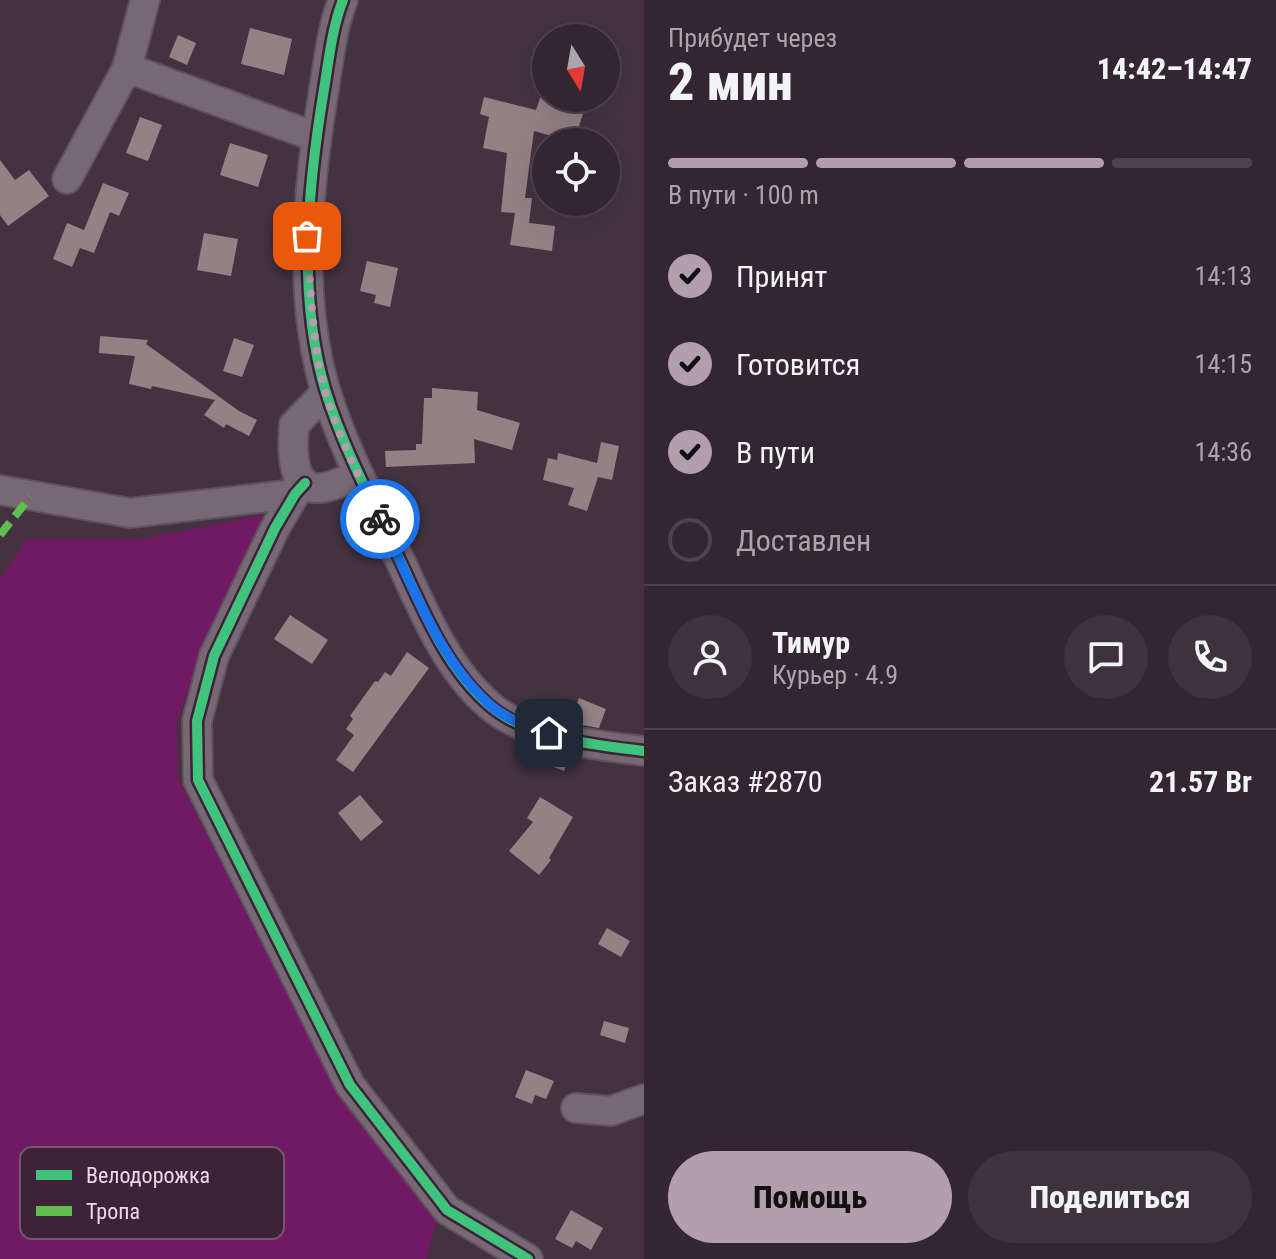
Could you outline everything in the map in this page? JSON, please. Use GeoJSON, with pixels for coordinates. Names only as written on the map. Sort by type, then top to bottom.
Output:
{"type":"FeatureCollection","features":[{"type":"Feature","properties":{"kind":"street"},"geometry":{"type":"LineString","coordinates":[[67,179],[127,68],[145,0]]}},
{"type":"Feature","properties":{"kind":"street"},"geometry":{"type":"LineString","coordinates":[[343,0],[336,19],[316,137],[307,236],[318,361],[326,392],[358,475],[457,670],[490,706],[522,725],[577,742],[644,751]]}},
{"type":"Feature","properties":{"kind":"street"},"geometry":{"type":"LineString","coordinates":[[127,68],[316,137]]}},
{"type":"Feature","properties":{"kind":"street"},"geometry":{"type":"LineString","coordinates":[[326,392],[294,425],[294,467],[300,489],[275,528],[214,656],[197,721],[198,780],[350,1085],[447,1210],[528,1259]]}},
{"type":"Feature","properties":{"kind":"street"},"geometry":{"type":"LineString","coordinates":[[0,490],[130,513],[334,485],[358,475]]}},
{"type":"Feature","properties":{"kind":"street"},"geometry":{"type":"LineString","coordinates":[[576,1108],[611,1111],[644,1099]]}},
{"type":"Feature","properties":{"kind":"shaded area"},"geometry":{"type":"Polygon","coordinates":[[[268,514],[203,651],[177,722],[178,778],[338,1093],[437,1222],[426,1259],[0,1259],[0,578],[27,539],[141,539],[268,514]]]}},
{"type":"Feature","properties":{"kind":"building"},"geometry":{"type":"Polygon","coordinates":[[[250,28],[292,39],[284,75],[241,64],[250,28]]]}},
{"type":"Feature","properties":{"kind":"building"},"geometry":{"type":"Polygon","coordinates":[[[178,35],[196,43],[187,65],[169,57],[178,35]]]}},
{"type":"Feature","properties":{"kind":"building"},"geometry":{"type":"Polygon","coordinates":[[[484,97],[532,109],[532,112],[584,112],[578,128],[532,128],[525,198],[532,198],[529,223],[555,226],[552,251],[510,245],[515,213],[501,212],[507,153],[483,148],[489,117],[480,114],[484,97]]]}},
{"type":"Feature","properties":{"kind":"building"},"geometry":{"type":"Polygon","coordinates":[[[140,117],[162,125],[148,161],[126,153],[140,117]]]}},
{"type":"Feature","properties":{"kind":"building"},"geometry":{"type":"Polygon","coordinates":[[[230,143],[268,155],[258,187],[220,175],[230,143]]]}},
{"type":"Feature","properties":{"kind":"building"},"geometry":{"type":"Polygon","coordinates":[[[0,160],[15,180],[29,170],[49,196],[8,226],[0,215],[0,160]]]}},
{"type":"Feature","properties":{"kind":"building"},"geometry":{"type":"Polygon","coordinates":[[[103,183],[129,193],[119,216],[110,212],[94,253],[80,248],[72,267],[53,259],[67,223],[84,230],[103,183]]]}},
{"type":"Feature","properties":{"kind":"building"},"geometry":{"type":"Polygon","coordinates":[[[204,233],[238,239],[231,276],[197,270],[204,233]]]}},
{"type":"Feature","properties":{"kind":"building"},"geometry":{"type":"Polygon","coordinates":[[[367,261],[398,268],[390,307],[374,303],[376,295],[360,291],[367,261]]]}},
{"type":"Feature","properties":{"kind":"building"},"geometry":{"type":"Polygon","coordinates":[[[100,336],[148,340],[146,344],[239,411],[257,420],[249,436],[226,424],[224,428],[204,415],[215,400],[129,384],[135,356],[99,353],[100,336]]]}},
{"type":"Feature","properties":{"kind":"building"},"geometry":{"type":"Polygon","coordinates":[[[234,338],[254,345],[242,377],[223,371],[234,338]]]}},
{"type":"Feature","properties":{"kind":"building"},"geometry":{"type":"Polygon","coordinates":[[[432,388],[478,392],[477,410],[520,423],[512,450],[474,439],[475,463],[386,467],[385,451],[416,450],[416,444],[422,444],[424,398],[432,398],[432,388]]]}},
{"type":"Feature","properties":{"kind":"building"},"geometry":{"type":"Polygon","coordinates":[[[601,442],[619,446],[612,480],[598,477],[587,511],[568,505],[574,488],[543,480],[548,458],[557,460],[558,453],[597,463],[601,442]]]}},
{"type":"Feature","properties":{"kind":"building"},"geometry":{"type":"Polygon","coordinates":[[[290,615],[328,640],[312,664],[274,639],[290,615]]]}},
{"type":"Feature","properties":{"kind":"building"},"geometry":{"type":"Polygon","coordinates":[[[407,652],[429,668],[353,772],[336,760],[354,735],[346,729],[353,719],[350,716],[375,681],[378,682],[385,672],[391,676],[407,652]]]}},
{"type":"Feature","properties":{"kind":"building"},"geometry":{"type":"Polygon","coordinates":[[[579,698],[606,709],[599,728],[570,723],[579,698]]]}},
{"type":"Feature","properties":{"kind":"building"},"geometry":{"type":"Polygon","coordinates":[[[548,752],[569,757],[564,771],[543,763],[548,752]]]}},
{"type":"Feature","properties":{"kind":"building"},"geometry":{"type":"Polygon","coordinates":[[[360,795],[383,822],[361,841],[338,813],[360,795]]]}},
{"type":"Feature","properties":{"kind":"building"},"geometry":{"type":"Polygon","coordinates":[[[540,797],[573,817],[549,858],[551,860],[539,875],[509,851],[533,822],[527,818],[540,797]]]}},
{"type":"Feature","properties":{"kind":"building"},"geometry":{"type":"Polygon","coordinates":[[[607,928],[630,941],[621,957],[598,944],[607,928]]]}},
{"type":"Feature","properties":{"kind":"building"},"geometry":{"type":"Polygon","coordinates":[[[604,1021],[629,1028],[625,1043],[600,1035],[604,1021]]]}},
{"type":"Feature","properties":{"kind":"building"},"geometry":{"type":"Polygon","coordinates":[[[526,1070],[554,1081],[546,1099],[535,1095],[532,1104],[515,1097],[526,1070]]]}},
{"type":"Feature","properties":{"kind":"building"},"geometry":{"type":"Polygon","coordinates":[[[571,1210],[603,1228],[591,1250],[576,1241],[572,1248],[555,1239],[571,1210]]]}},
{"type":"Feature","properties":{"kind":"marked path"},"geometry":{"type":"LineString","coordinates":[[0,535],[30,497]]}},
{"type":"Feature","properties":{"kind":"cycle path"},"geometry":{"type":"LineString","coordinates":[[343,0],[331,44],[318,126],[308,239],[308,277],[316,353],[340,432],[426,616],[447,655],[473,690],[505,716],[542,733],[584,743],[644,751]]}},
{"type":"Feature","properties":{"kind":"cycle path"},"geometry":{"type":"LineString","coordinates":[[305,483],[275,528],[214,656],[197,721],[198,780],[350,1085],[447,1210],[528,1259]]}},
{"type":"Feature","properties":{"kind":"way so far"},"geometry":{"type":"LineString","coordinates":[[307,236],[318,361],[326,392],[358,475],[380,519]]}},
{"type":"Feature","properties":{"kind":"route"},"geometry":{"type":"LineString","coordinates":[[380,519],[457,670],[490,706],[522,725],[549,733]]}}]}
